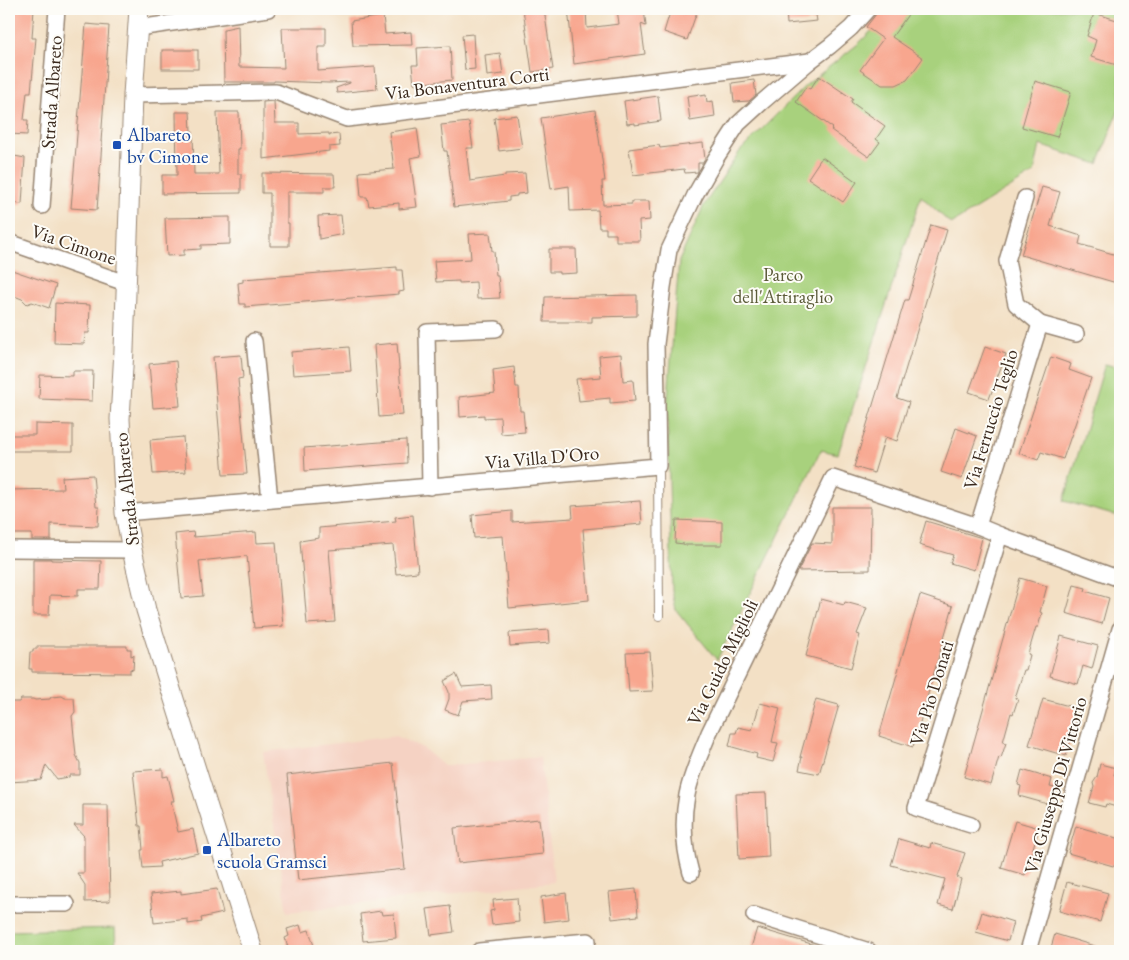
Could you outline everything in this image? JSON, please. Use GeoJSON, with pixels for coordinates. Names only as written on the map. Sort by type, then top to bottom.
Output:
{"type":"FeatureCollection","features":[{"type":"Feature","properties":{"kind":"street","name":"Strada Albareto"},"geometry":{"type":"LineString","coordinates":[[42,206],[57,9]]}},
{"type":"Feature","properties":{"kind":"street","name":"Strada Albareto"},"geometry":{"type":"LineString","coordinates":[[138,9],[120,419],[125,513],[146,610],[253,951]]}},
{"type":"Feature","properties":{"kind":"street"},"geometry":{"type":"LineString","coordinates":[[138,28],[268,9]]}},
{"type":"Feature","properties":{"kind":"street"},"geometry":{"type":"LineString","coordinates":[[658,466],[656,344],[669,250],[695,194],[738,124],[810,60],[851,28],[868,9]]}},
{"type":"Feature","properties":{"kind":"street","name":"Via Bonaventura Corti"},"geometry":{"type":"LineString","coordinates":[[133,95],[276,92],[346,119],[810,60]]}},
{"type":"Feature","properties":{"kind":"street"},"geometry":{"type":"LineString","coordinates":[[1026,198],[1007,261],[1016,304],[1040,324],[1076,334]]}},
{"type":"Feature","properties":{"kind":"street","name":"Via Cimone"},"geometry":{"type":"LineString","coordinates":[[9,242],[125,283]]}},
{"type":"Feature","properties":{"kind":"street","name":"Via Ferruccio Teglio"},"geometry":{"type":"LineString","coordinates":[[978,526],[1040,324]]}},
{"type":"Feature","properties":{"kind":"street"},"geometry":{"type":"LineString","coordinates":[[430,487],[427,332],[496,329]]}},
{"type":"Feature","properties":{"kind":"street"},"geometry":{"type":"LineString","coordinates":[[254,341],[270,500]]}},
{"type":"Feature","properties":{"kind":"street","name":"Via Villa D'Oro"},"geometry":{"type":"LineString","coordinates":[[125,513],[658,466]]}},
{"type":"Feature","properties":{"kind":"street","name":"Via Guido Miglioli"},"geometry":{"type":"LineString","coordinates":[[691,873],[686,855],[684,835],[687,795],[694,771],[709,732],[833,478],[978,526]]}},
{"type":"Feature","properties":{"kind":"street"},"geometry":{"type":"LineString","coordinates":[[978,526],[1000,536],[1120,579]]}},
{"type":"Feature","properties":{"kind":"street","name":"Via Pio Donati"},"geometry":{"type":"LineString","coordinates":[[971,825],[916,808],[1000,536]]}},
{"type":"Feature","properties":{"kind":"street"},"geometry":{"type":"LineString","coordinates":[[9,549],[132,550]]}},
{"type":"Feature","properties":{"kind":"street","name":"Via Giuseppe Di Vittorio"},"geometry":{"type":"LineString","coordinates":[[1028,951],[1120,630]]}},
{"type":"Feature","properties":{"kind":"street"},"geometry":{"type":"LineString","coordinates":[[9,904],[67,904]]}},
{"type":"Feature","properties":{"kind":"street"},"geometry":{"type":"LineString","coordinates":[[754,915],[869,951]]}},
{"type":"Feature","properties":{"kind":"street"},"geometry":{"type":"LineString","coordinates":[[479,951],[588,941]]}},
{"type":"Feature","properties":{"kind":"lane"},"geometry":{"type":"LineString","coordinates":[[658,466],[659,616]]}},
{"type":"Feature","properties":{"kind":"shaded area"},"geometry":{"type":"Polygon","coordinates":[[[396,736],[423,748],[444,766],[540,757],[554,882],[287,912],[263,752],[396,736]]]}},
{"type":"Feature","properties":{"kind":"green space","name":"Parco dell'Attiraglio"},"geometry":{"type":"Polygon","coordinates":[[[894,9],[1120,9],[1120,107],[1098,164],[1040,145],[1034,173],[951,224],[921,196],[838,454],[821,450],[717,660],[676,610],[672,591],[667,408],[679,261],[704,205],[740,151],[805,86],[858,44],[894,9]]]}},
{"type":"Feature","properties":{"kind":"green space"},"geometry":{"type":"Polygon","coordinates":[[[1105,364],[1120,368],[1120,517],[1064,501],[1105,364]]]}},
{"type":"Feature","properties":{"kind":"green space"},"geometry":{"type":"Polygon","coordinates":[[[115,928],[116,951],[9,951],[9,931],[115,928]]]}},
{"type":"Feature","properties":{"kind":"building"},"geometry":{"type":"Polygon","coordinates":[[[9,9],[34,9],[32,38],[36,38],[31,92],[27,92],[24,120],[28,120],[27,135],[9,134],[9,9]]]}},
{"type":"Feature","properties":{"kind":"building"},"geometry":{"type":"Polygon","coordinates":[[[523,9],[544,9],[553,69],[532,72],[523,9]]]}},
{"type":"Feature","properties":{"kind":"building"},"geometry":{"type":"Polygon","coordinates":[[[568,9],[586,9],[587,28],[619,24],[617,9],[644,9],[646,26],[641,24],[645,54],[574,64],[568,9]]]}},
{"type":"Feature","properties":{"kind":"building"},"geometry":{"type":"Polygon","coordinates":[[[671,9],[698,9],[687,40],[664,32],[671,9]]]}},
{"type":"Feature","properties":{"kind":"building"},"geometry":{"type":"Polygon","coordinates":[[[786,9],[815,9],[817,21],[787,24],[786,9]]]}},
{"type":"Feature","properties":{"kind":"building"},"geometry":{"type":"Polygon","coordinates":[[[880,9],[912,9],[892,37],[923,58],[907,80],[896,85],[882,85],[860,70],[883,39],[866,27],[880,9]]]}},
{"type":"Feature","properties":{"kind":"building"},"geometry":{"type":"Polygon","coordinates":[[[1094,13],[1120,21],[1120,66],[1091,57],[1096,40],[1087,36],[1094,13]]]}},
{"type":"Feature","properties":{"kind":"building"},"geometry":{"type":"Polygon","coordinates":[[[383,16],[385,34],[411,32],[412,45],[353,46],[351,21],[383,16]]]}},
{"type":"Feature","properties":{"kind":"building"},"geometry":{"type":"Polygon","coordinates":[[[86,24],[109,26],[97,210],[71,208],[86,24]]]}},
{"type":"Feature","properties":{"kind":"building"},"geometry":{"type":"Polygon","coordinates":[[[238,26],[239,67],[284,68],[282,28],[326,28],[326,47],[318,47],[318,71],[375,67],[377,89],[337,93],[336,88],[350,82],[224,82],[223,30],[238,26]]]}},
{"type":"Feature","properties":{"kind":"building"},"geometry":{"type":"Polygon","coordinates":[[[473,34],[475,69],[465,70],[462,35],[473,34]]]}},
{"type":"Feature","properties":{"kind":"building"},"geometry":{"type":"Polygon","coordinates":[[[450,46],[452,80],[414,84],[412,65],[418,65],[417,48],[450,46]]]}},
{"type":"Feature","properties":{"kind":"building"},"geometry":{"type":"Polygon","coordinates":[[[162,50],[198,50],[198,69],[162,69],[162,50]]]}},
{"type":"Feature","properties":{"kind":"building"},"geometry":{"type":"Polygon","coordinates":[[[500,53],[503,74],[487,76],[485,55],[500,53]]]}},
{"type":"Feature","properties":{"kind":"building"},"geometry":{"type":"Polygon","coordinates":[[[819,76],[853,99],[851,102],[885,126],[876,139],[880,142],[869,157],[796,102],[806,87],[810,89],[819,76]]]}},
{"type":"Feature","properties":{"kind":"building"},"geometry":{"type":"Polygon","coordinates":[[[754,80],[756,95],[749,101],[734,102],[732,83],[754,80]]]}},
{"type":"Feature","properties":{"kind":"building"},"geometry":{"type":"Polygon","coordinates":[[[1035,81],[1071,92],[1057,137],[1022,127],[1035,81]]]}},
{"type":"Feature","properties":{"kind":"building"},"geometry":{"type":"Polygon","coordinates":[[[700,94],[700,96],[706,95],[707,102],[713,101],[715,117],[690,121],[687,96],[700,94]]]}},
{"type":"Feature","properties":{"kind":"building"},"geometry":{"type":"Polygon","coordinates":[[[658,96],[661,121],[635,125],[635,123],[627,124],[624,101],[658,96]]]}},
{"type":"Feature","properties":{"kind":"building"},"geometry":{"type":"Polygon","coordinates":[[[274,101],[275,123],[299,123],[299,134],[339,134],[340,146],[329,147],[329,151],[263,159],[263,102],[274,101]]]}},
{"type":"Feature","properties":{"kind":"building"},"geometry":{"type":"Polygon","coordinates":[[[595,110],[605,181],[602,181],[603,205],[632,204],[632,201],[649,201],[650,220],[639,221],[640,241],[616,241],[616,234],[606,234],[606,228],[599,228],[598,210],[570,211],[569,186],[551,189],[541,118],[595,110]]]}},
{"type":"Feature","properties":{"kind":"building"},"geometry":{"type":"Polygon","coordinates":[[[176,112],[190,112],[191,131],[193,131],[194,174],[219,174],[217,112],[239,112],[240,149],[238,149],[238,174],[241,174],[241,193],[162,194],[162,175],[177,175],[176,112]]]}},
{"type":"Feature","properties":{"kind":"building"},"geometry":{"type":"Polygon","coordinates":[[[517,115],[522,148],[499,151],[494,118],[517,115]]]}},
{"type":"Feature","properties":{"kind":"building"},"geometry":{"type":"Polygon","coordinates":[[[469,122],[473,148],[466,148],[470,181],[505,176],[505,174],[525,173],[527,193],[509,197],[509,201],[454,207],[447,151],[444,151],[441,125],[469,122]]]}},
{"type":"Feature","properties":{"kind":"building"},"geometry":{"type":"Polygon","coordinates":[[[417,128],[421,156],[410,158],[417,207],[399,209],[399,203],[369,206],[367,197],[361,197],[359,172],[394,169],[389,132],[417,128]]]}},
{"type":"Feature","properties":{"kind":"building"},"geometry":{"type":"Polygon","coordinates":[[[703,143],[705,159],[703,163],[698,163],[698,172],[685,173],[684,169],[633,175],[629,149],[659,145],[660,148],[703,143]]]}},
{"type":"Feature","properties":{"kind":"building"},"geometry":{"type":"Polygon","coordinates":[[[9,155],[25,158],[22,204],[9,203],[9,155]]]}},
{"type":"Feature","properties":{"kind":"building"},"geometry":{"type":"Polygon","coordinates":[[[822,157],[857,182],[843,202],[808,178],[822,157]]]}},
{"type":"Feature","properties":{"kind":"building"},"geometry":{"type":"Polygon","coordinates":[[[262,173],[334,174],[335,187],[324,187],[324,192],[287,192],[289,246],[270,246],[270,193],[262,193],[262,173]]]}},
{"type":"Feature","properties":{"kind":"building"},"geometry":{"type":"Polygon","coordinates":[[[1042,187],[1060,192],[1050,226],[1081,236],[1079,244],[1120,256],[1120,284],[1021,255],[1042,187]]]}},
{"type":"Feature","properties":{"kind":"building"},"geometry":{"type":"Polygon","coordinates":[[[341,215],[343,234],[319,239],[318,216],[341,215]]]}},
{"type":"Feature","properties":{"kind":"building"},"geometry":{"type":"Polygon","coordinates":[[[230,217],[230,244],[201,245],[201,249],[184,250],[184,255],[167,256],[165,218],[230,217]]]}},
{"type":"Feature","properties":{"kind":"building"},"geometry":{"type":"Polygon","coordinates":[[[931,225],[947,230],[897,398],[909,402],[897,441],[885,437],[874,473],[854,467],[905,300],[908,300],[931,225]]]}},
{"type":"Feature","properties":{"kind":"building"},"geometry":{"type":"Polygon","coordinates":[[[490,233],[500,298],[477,299],[476,282],[436,282],[434,261],[471,259],[469,234],[490,233]]]}},
{"type":"Feature","properties":{"kind":"building"},"geometry":{"type":"Polygon","coordinates":[[[549,249],[576,249],[577,273],[559,274],[559,272],[549,272],[549,249]]]}},
{"type":"Feature","properties":{"kind":"building"},"geometry":{"type":"Polygon","coordinates":[[[397,267],[397,270],[402,270],[404,291],[399,292],[399,294],[245,307],[245,304],[240,304],[238,283],[243,282],[243,279],[397,267]]]}},
{"type":"Feature","properties":{"kind":"building"},"geometry":{"type":"Polygon","coordinates":[[[9,269],[56,285],[49,308],[32,302],[27,304],[22,299],[9,294],[9,269]]]}},
{"type":"Feature","properties":{"kind":"building"},"geometry":{"type":"Polygon","coordinates":[[[637,295],[637,316],[592,317],[592,322],[544,322],[545,297],[637,295]]]}},
{"type":"Feature","properties":{"kind":"building"},"geometry":{"type":"Polygon","coordinates":[[[55,303],[90,305],[89,333],[85,333],[84,344],[54,343],[55,303]]]}},
{"type":"Feature","properties":{"kind":"building"},"geometry":{"type":"Polygon","coordinates":[[[397,343],[403,415],[379,417],[374,345],[397,343]]]}},
{"type":"Feature","properties":{"kind":"building"},"geometry":{"type":"Polygon","coordinates":[[[349,347],[351,371],[293,375],[291,352],[349,347]]]}},
{"type":"Feature","properties":{"kind":"building"},"geometry":{"type":"Polygon","coordinates":[[[985,347],[1006,354],[989,399],[969,392],[985,347]]]}},
{"type":"Feature","properties":{"kind":"building"},"geometry":{"type":"Polygon","coordinates":[[[621,354],[623,381],[633,380],[635,401],[610,403],[610,398],[579,401],[576,379],[601,377],[599,356],[621,354]]]}},
{"type":"Feature","properties":{"kind":"building"},"geometry":{"type":"Polygon","coordinates":[[[241,355],[243,378],[238,379],[247,474],[223,475],[213,357],[241,355]]]}},
{"type":"Feature","properties":{"kind":"building"},"geometry":{"type":"Polygon","coordinates":[[[1051,357],[1071,364],[1069,370],[1091,378],[1063,459],[1041,452],[1038,460],[1019,453],[1051,357]]]}},
{"type":"Feature","properties":{"kind":"building"},"geometry":{"type":"Polygon","coordinates":[[[176,361],[180,406],[153,408],[149,364],[176,361]]]}},
{"type":"Feature","properties":{"kind":"building"},"geometry":{"type":"Polygon","coordinates":[[[514,367],[516,387],[519,387],[520,411],[523,411],[525,432],[501,434],[500,417],[484,418],[484,415],[460,417],[459,397],[495,393],[493,370],[514,367]]]}},
{"type":"Feature","properties":{"kind":"building"},"geometry":{"type":"Polygon","coordinates":[[[73,371],[93,371],[92,401],[39,399],[40,375],[73,376],[73,371]]]}},
{"type":"Feature","properties":{"kind":"building"},"geometry":{"type":"Polygon","coordinates":[[[35,424],[73,425],[73,451],[9,451],[9,435],[35,435],[35,424]]]}},
{"type":"Feature","properties":{"kind":"building"},"geometry":{"type":"Polygon","coordinates":[[[956,428],[977,436],[962,479],[941,472],[956,428]]]}},
{"type":"Feature","properties":{"kind":"building"},"geometry":{"type":"Polygon","coordinates":[[[183,437],[186,472],[153,474],[150,440],[183,437]]]}},
{"type":"Feature","properties":{"kind":"building"},"geometry":{"type":"Polygon","coordinates":[[[406,440],[407,463],[305,471],[304,448],[406,440]]]}},
{"type":"Feature","properties":{"kind":"building"},"geometry":{"type":"Polygon","coordinates":[[[93,475],[96,507],[99,507],[98,526],[51,524],[51,540],[32,540],[32,534],[9,534],[9,490],[63,489],[62,477],[93,475]]]}},
{"type":"Feature","properties":{"kind":"building"},"geometry":{"type":"Polygon","coordinates":[[[640,501],[642,524],[583,529],[589,600],[509,608],[503,536],[474,538],[472,515],[512,511],[512,522],[573,518],[572,506],[640,501]]]}},
{"type":"Feature","properties":{"kind":"building"},"geometry":{"type":"Polygon","coordinates":[[[832,507],[871,507],[870,570],[798,571],[812,543],[832,544],[832,507]]]}},
{"type":"Feature","properties":{"kind":"building"},"geometry":{"type":"Polygon","coordinates":[[[413,515],[418,572],[396,574],[393,545],[329,550],[335,622],[307,624],[300,541],[319,538],[319,528],[396,521],[395,517],[413,515]]]}},
{"type":"Feature","properties":{"kind":"building"},"geometry":{"type":"Polygon","coordinates":[[[676,520],[722,522],[722,545],[684,545],[675,543],[676,520]]]}},
{"type":"Feature","properties":{"kind":"building"},"geometry":{"type":"Polygon","coordinates":[[[926,521],[982,538],[974,570],[950,563],[953,555],[919,545],[926,521]]]}},
{"type":"Feature","properties":{"kind":"building"},"geometry":{"type":"Polygon","coordinates":[[[193,532],[194,537],[256,532],[257,543],[276,542],[283,626],[254,628],[247,556],[199,561],[203,596],[181,598],[175,534],[193,532]]]}},
{"type":"Feature","properties":{"kind":"building"},"geometry":{"type":"Polygon","coordinates":[[[33,559],[101,561],[100,589],[78,589],[78,596],[50,595],[49,615],[33,615],[33,559]]]}},
{"type":"Feature","properties":{"kind":"building"},"geometry":{"type":"Polygon","coordinates":[[[1020,578],[1047,586],[1040,612],[1042,613],[1028,654],[1030,655],[1026,670],[1024,670],[1015,698],[1018,699],[1013,714],[1011,713],[1003,742],[1006,743],[1001,758],[999,757],[991,785],[964,777],[1020,578]]]}},
{"type":"Feature","properties":{"kind":"building"},"geometry":{"type":"Polygon","coordinates":[[[1074,585],[1086,588],[1085,591],[1109,598],[1102,624],[1066,613],[1074,585]]]}},
{"type":"Feature","properties":{"kind":"building"},"geometry":{"type":"Polygon","coordinates":[[[920,595],[953,606],[913,747],[879,736],[920,595]]]}},
{"type":"Feature","properties":{"kind":"building"},"geometry":{"type":"Polygon","coordinates":[[[821,599],[844,605],[845,602],[867,608],[857,634],[860,635],[851,668],[806,656],[821,599]]]}},
{"type":"Feature","properties":{"kind":"building"},"geometry":{"type":"Polygon","coordinates":[[[549,630],[550,643],[510,646],[509,633],[549,630]]]}},
{"type":"Feature","properties":{"kind":"building"},"geometry":{"type":"Polygon","coordinates":[[[1061,636],[1098,646],[1092,669],[1083,666],[1078,684],[1050,676],[1061,636]]]}},
{"type":"Feature","properties":{"kind":"building"},"geometry":{"type":"Polygon","coordinates":[[[37,646],[127,646],[127,649],[131,649],[131,656],[134,655],[133,670],[130,669],[130,673],[32,672],[32,669],[29,669],[30,652],[33,652],[33,649],[37,649],[37,646]]]}},
{"type":"Feature","properties":{"kind":"building"},"geometry":{"type":"Polygon","coordinates":[[[650,652],[653,691],[629,692],[626,653],[650,652]]]}},
{"type":"Feature","properties":{"kind":"building"},"geometry":{"type":"Polygon","coordinates":[[[456,674],[462,687],[491,685],[492,699],[463,701],[458,715],[445,710],[449,699],[449,692],[444,681],[456,674]]]}},
{"type":"Feature","properties":{"kind":"building"},"geometry":{"type":"Polygon","coordinates":[[[51,697],[74,698],[75,712],[72,716],[76,755],[80,763],[80,775],[70,775],[69,777],[57,779],[46,765],[41,780],[9,782],[9,702],[19,702],[21,699],[50,699],[51,697]]]}},
{"type":"Feature","properties":{"kind":"building"},"geometry":{"type":"Polygon","coordinates":[[[816,699],[839,705],[819,774],[799,770],[802,757],[800,757],[816,699]]]}},
{"type":"Feature","properties":{"kind":"building"},"geometry":{"type":"Polygon","coordinates":[[[1043,699],[1080,709],[1066,756],[1029,745],[1043,699]]]}},
{"type":"Feature","properties":{"kind":"building"},"geometry":{"type":"Polygon","coordinates":[[[760,703],[780,708],[772,742],[778,743],[773,762],[756,758],[757,754],[729,746],[732,733],[736,733],[738,727],[752,730],[760,703]]]}},
{"type":"Feature","properties":{"kind":"building"},"geometry":{"type":"Polygon","coordinates":[[[393,763],[405,869],[298,880],[287,775],[393,763]]]}},
{"type":"Feature","properties":{"kind":"building"},"geometry":{"type":"Polygon","coordinates":[[[1100,764],[1116,768],[1114,775],[1120,777],[1120,808],[1106,804],[1105,807],[1089,803],[1094,787],[1093,783],[1097,777],[1100,764]]]}},
{"type":"Feature","properties":{"kind":"building"},"geometry":{"type":"Polygon","coordinates":[[[163,769],[163,777],[168,776],[174,801],[171,801],[178,832],[193,829],[198,853],[159,862],[160,867],[143,868],[141,826],[139,826],[133,771],[163,769]]]}},
{"type":"Feature","properties":{"kind":"building"},"geometry":{"type":"Polygon","coordinates":[[[1022,770],[1052,779],[1050,787],[1055,788],[1051,805],[1019,796],[1021,786],[1018,785],[1022,770]]]}},
{"type":"Feature","properties":{"kind":"building"},"geometry":{"type":"Polygon","coordinates":[[[766,793],[769,857],[739,859],[736,794],[766,793]]]}},
{"type":"Feature","properties":{"kind":"building"},"geometry":{"type":"Polygon","coordinates":[[[83,805],[108,805],[110,901],[85,902],[85,885],[77,873],[84,873],[84,836],[74,825],[83,825],[83,805]]]}},
{"type":"Feature","properties":{"kind":"building"},"geometry":{"type":"Polygon","coordinates":[[[539,819],[543,854],[458,863],[454,828],[539,819]]]}},
{"type":"Feature","properties":{"kind":"building"},"geometry":{"type":"Polygon","coordinates":[[[1015,821],[1039,828],[1025,875],[1001,868],[1015,821]]]}},
{"type":"Feature","properties":{"kind":"building"},"geometry":{"type":"Polygon","coordinates":[[[1076,826],[1120,839],[1120,868],[1068,853],[1076,826]]]}},
{"type":"Feature","properties":{"kind":"building"},"geometry":{"type":"Polygon","coordinates":[[[899,839],[930,848],[931,843],[965,853],[957,877],[961,879],[953,909],[938,905],[945,879],[891,865],[899,839]]]}},
{"type":"Feature","properties":{"kind":"building"},"geometry":{"type":"Polygon","coordinates":[[[1067,882],[1108,893],[1100,922],[1059,911],[1067,882]]]}},
{"type":"Feature","properties":{"kind":"building"},"geometry":{"type":"Polygon","coordinates":[[[217,889],[223,913],[201,918],[202,922],[188,924],[188,919],[154,923],[151,894],[181,891],[181,894],[217,889]]]}},
{"type":"Feature","properties":{"kind":"building"},"geometry":{"type":"Polygon","coordinates":[[[636,889],[638,916],[612,919],[609,892],[636,889]]]}},
{"type":"Feature","properties":{"kind":"building"},"geometry":{"type":"Polygon","coordinates":[[[566,893],[569,919],[544,922],[541,897],[566,893]]]}},
{"type":"Feature","properties":{"kind":"building"},"geometry":{"type":"Polygon","coordinates":[[[517,898],[519,922],[492,925],[490,911],[494,910],[493,900],[517,898]]]}},
{"type":"Feature","properties":{"kind":"building"},"geometry":{"type":"Polygon","coordinates":[[[450,906],[454,932],[431,935],[427,909],[450,906]]]}},
{"type":"Feature","properties":{"kind":"building"},"geometry":{"type":"Polygon","coordinates":[[[381,911],[382,915],[394,914],[396,938],[363,941],[360,914],[381,911]]]}},
{"type":"Feature","properties":{"kind":"building"},"geometry":{"type":"Polygon","coordinates":[[[982,912],[1013,922],[1008,941],[976,932],[982,912]]]}},
{"type":"Feature","properties":{"kind":"building"},"geometry":{"type":"Polygon","coordinates":[[[300,925],[302,932],[309,930],[314,946],[311,947],[312,951],[289,951],[285,938],[289,936],[287,929],[300,925]]]}},
{"type":"Feature","properties":{"kind":"building"},"geometry":{"type":"Polygon","coordinates":[[[757,928],[825,948],[825,951],[750,951],[757,928]]]}},
{"type":"Feature","properties":{"kind":"building"},"geometry":{"type":"Polygon","coordinates":[[[1055,934],[1101,948],[1100,951],[1050,951],[1055,934]]]}},
{"type":"Feature","properties":{"kind":"place","name":"Albareto bv Cimone"},"geometry":{"type":"Point","coordinates":[117,145]}},
{"type":"Feature","properties":{"kind":"place","name":"Albareto scuola Gramsci"},"geometry":{"type":"Point","coordinates":[207,850]}}]}
